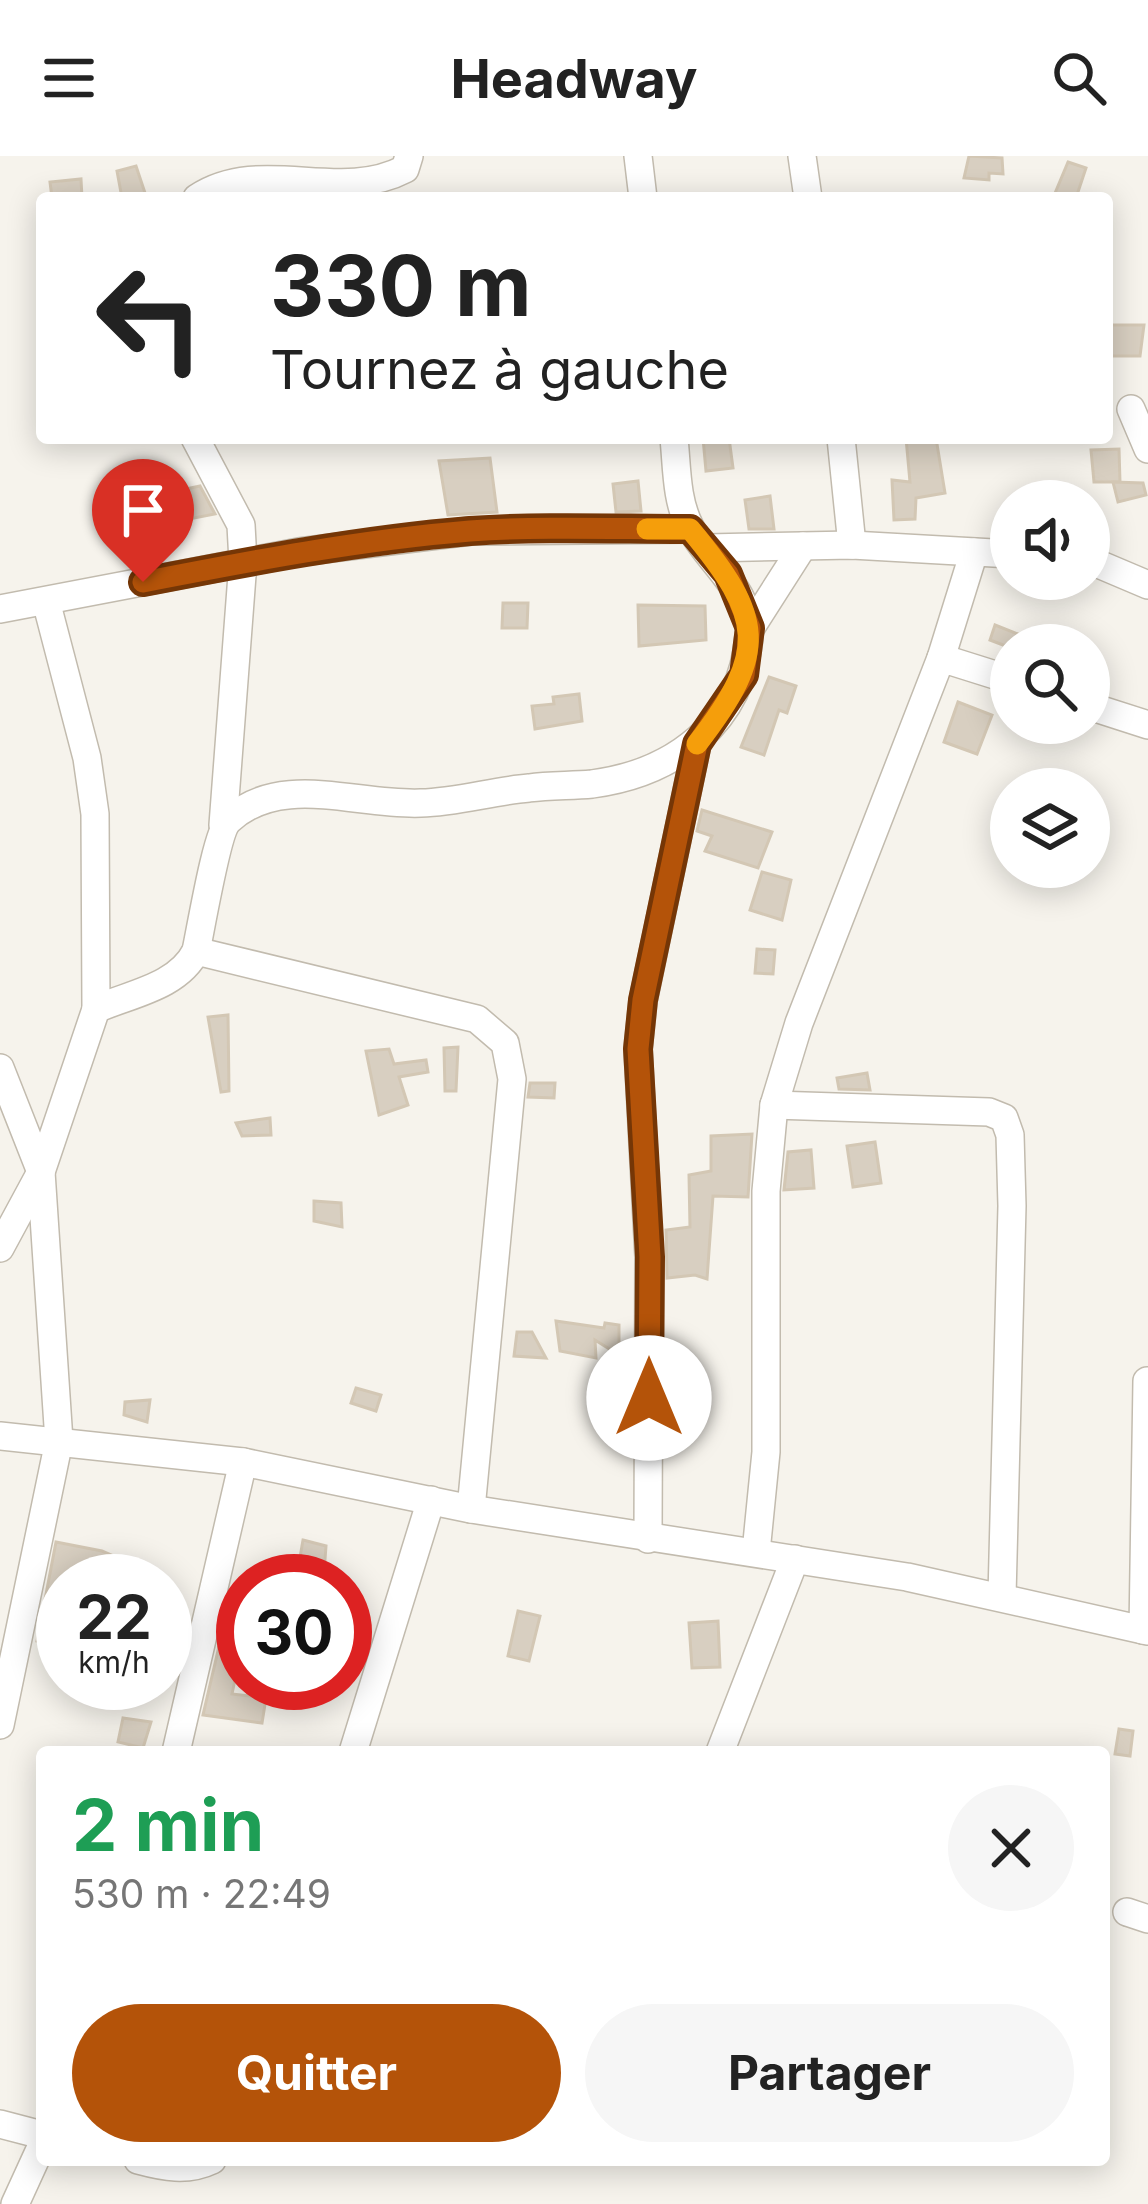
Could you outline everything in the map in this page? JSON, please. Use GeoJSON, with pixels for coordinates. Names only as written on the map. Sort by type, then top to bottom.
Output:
{"type":"FeatureCollection","features":[{"type":"Feature","properties":{"kind":"street"},"geometry":{"type":"LineString","coordinates":[[208,192],[237,177],[262,174],[357,183],[386,179],[405,169],[409,156]]}},
{"type":"Feature","properties":{"kind":"street"},"geometry":{"type":"LineString","coordinates":[[638,156],[642,192]]}},
{"type":"Feature","properties":{"kind":"street"},"geometry":{"type":"LineString","coordinates":[[802,156],[807,192]]}},
{"type":"Feature","properties":{"kind":"street"},"geometry":{"type":"LineString","coordinates":[[1131,409],[1148,449]]}},
{"type":"Feature","properties":{"kind":"street"},"geometry":{"type":"LineString","coordinates":[[96,1009],[177,976],[196,951],[223,825],[241,525],[198,444]]}},
{"type":"Feature","properties":{"kind":"street"},"geometry":{"type":"LineString","coordinates":[[675,444],[679,497],[698,538],[728,574],[750,628]]}},
{"type":"Feature","properties":{"kind":"street"},"geometry":{"type":"LineString","coordinates":[[842,444],[852,545]]}},
{"type":"Feature","properties":{"kind":"street"},"geometry":{"type":"LineString","coordinates":[[0,609],[242,562],[471,531],[990,553]]}},
{"type":"Feature","properties":{"kind":"street"},"geometry":{"type":"LineString","coordinates":[[649,1539],[650,1257],[638,1049],[643,1000],[697,744],[744,675],[750,628],[803,546]]}},
{"type":"Feature","properties":{"kind":"street"},"geometry":{"type":"LineString","coordinates":[[756,1552],[766,1452],[766,1191],[774,1105],[799,1023],[940,658],[974,552]]}},
{"type":"Feature","properties":{"kind":"street"},"geometry":{"type":"LineString","coordinates":[[1110,569],[1148,585]]}},
{"type":"Feature","properties":{"kind":"street"},"geometry":{"type":"LineString","coordinates":[[0,1248],[41,1172],[96,1009],[95,814],[87,758],[46,601]]}},
{"type":"Feature","properties":{"kind":"street"},"geometry":{"type":"LineString","coordinates":[[940,658],[990,673]]}},
{"type":"Feature","properties":{"kind":"street"},"geometry":{"type":"LineString","coordinates":[[1110,713],[1148,725]]}},
{"type":"Feature","properties":{"kind":"street"},"geometry":{"type":"LineString","coordinates":[[223,825],[248,805],[270,796],[423,803],[596,784],[650,769],[697,744]]}},
{"type":"Feature","properties":{"kind":"street"},"geometry":{"type":"LineString","coordinates":[[196,951],[477,1019],[505,1043],[512,1079],[471,1509]]}},
{"type":"Feature","properties":{"kind":"street"},"geometry":{"type":"LineString","coordinates":[[0,1068],[41,1172],[59,1441],[6,1662],[0,1725]]}},
{"type":"Feature","properties":{"kind":"street"},"geometry":{"type":"LineString","coordinates":[[774,1105],[989,1112],[1004,1118],[1010,1135],[1012,1206],[1002,1596]]}},
{"type":"Feature","properties":{"kind":"street"},"geometry":{"type":"LineString","coordinates":[[0,1436],[243,1462],[471,1509],[795,1558],[1002,1596],[1146,1630],[1148,1381]]}},
{"type":"Feature","properties":{"kind":"street"},"geometry":{"type":"LineString","coordinates":[[177,1746],[243,1462]]}},
{"type":"Feature","properties":{"kind":"street"},"geometry":{"type":"LineString","coordinates":[[355,1746],[431,1500]]}},
{"type":"Feature","properties":{"kind":"street"},"geometry":{"type":"LineString","coordinates":[[722,1746],[795,1558]]}},
{"type":"Feature","properties":{"kind":"street"},"geometry":{"type":"LineString","coordinates":[[0,2124],[36,2133]]}},
{"type":"Feature","properties":{"kind":"street"},"geometry":{"type":"LineString","coordinates":[[15,2204],[36,2158]]}},
{"type":"Feature","properties":{"kind":"street"},"geometry":{"type":"LineString","coordinates":[[159,2166],[200,2166]]}},
{"type":"Feature","properties":{"kind":"building"},"geometry":{"type":"Polygon","coordinates":[[[969,156],[1002,158],[1003,174],[989,173],[989,180],[964,178],[969,156]]]}},
{"type":"Feature","properties":{"kind":"building"},"geometry":{"type":"Polygon","coordinates":[[[1068,162],[1086,168],[1078,192],[1056,192],[1068,162]]]}},
{"type":"Feature","properties":{"kind":"building"},"geometry":{"type":"Polygon","coordinates":[[[136,166],[145,192],[121,192],[117,171],[136,166]]]}},
{"type":"Feature","properties":{"kind":"building"},"geometry":{"type":"Polygon","coordinates":[[[81,179],[82,192],[51,192],[50,182],[81,179]]]}},
{"type":"Feature","properties":{"kind":"building"},"geometry":{"type":"Polygon","coordinates":[[[1113,325],[1144,325],[1140,356],[1113,356],[1113,325]]]}},
{"type":"Feature","properties":{"kind":"building"},"geometry":{"type":"Polygon","coordinates":[[[704,444],[730,444],[733,468],[706,471],[704,444]]]}},
{"type":"Feature","properties":{"kind":"building"},"geometry":{"type":"Polygon","coordinates":[[[907,444],[937,444],[945,493],[916,498],[915,519],[894,520],[892,480],[910,482],[907,444]]]}},
{"type":"Feature","properties":{"kind":"building"},"geometry":{"type":"Polygon","coordinates":[[[1119,449],[1120,482],[1094,480],[1091,450],[1119,449]]]}},
{"type":"Feature","properties":{"kind":"building"},"geometry":{"type":"Polygon","coordinates":[[[490,458],[497,512],[448,515],[439,461],[490,458]]]}},
{"type":"Feature","properties":{"kind":"building"},"geometry":{"type":"Polygon","coordinates":[[[638,481],[641,511],[616,512],[613,484],[638,481]]]}},
{"type":"Feature","properties":{"kind":"building"},"geometry":{"type":"Polygon","coordinates":[[[1113,482],[1143,483],[1146,495],[1118,502],[1113,482]]]}},
{"type":"Feature","properties":{"kind":"building"},"geometry":{"type":"Polygon","coordinates":[[[200,486],[215,514],[189,519],[186,489],[200,486]]]}},
{"type":"Feature","properties":{"kind":"building"},"geometry":{"type":"Polygon","coordinates":[[[770,496],[774,529],[749,529],[745,500],[770,496]]]}},
{"type":"Feature","properties":{"kind":"building"},"geometry":{"type":"Polygon","coordinates":[[[503,603],[528,603],[527,628],[502,628],[503,603]]]}},
{"type":"Feature","properties":{"kind":"building"},"geometry":{"type":"Polygon","coordinates":[[[638,605],[705,606],[706,640],[639,646],[638,605]]]}},
{"type":"Feature","properties":{"kind":"building"},"geometry":{"type":"Polygon","coordinates":[[[769,677],[796,686],[787,713],[779,710],[764,755],[741,747],[769,677]]]}},
{"type":"Feature","properties":{"kind":"building"},"geometry":{"type":"Polygon","coordinates":[[[579,694],[582,721],[535,729],[532,706],[579,694]]]}},
{"type":"Feature","properties":{"kind":"building"},"geometry":{"type":"Polygon","coordinates":[[[958,702],[990,714],[977,754],[944,742],[958,702]]]}},
{"type":"Feature","properties":{"kind":"building"},"geometry":{"type":"Polygon","coordinates":[[[702,810],[772,832],[758,868],[705,851],[712,836],[697,831],[702,810]]]}},
{"type":"Feature","properties":{"kind":"building"},"geometry":{"type":"Polygon","coordinates":[[[762,872],[791,880],[782,920],[750,910],[762,872]]]}},
{"type":"Feature","properties":{"kind":"building"},"geometry":{"type":"Polygon","coordinates":[[[757,949],[775,950],[773,974],[755,973],[757,949]]]}},
{"type":"Feature","properties":{"kind":"building"},"geometry":{"type":"Polygon","coordinates":[[[228,1015],[229,1091],[221,1092],[208,1017],[228,1015]]]}},
{"type":"Feature","properties":{"kind":"building"},"geometry":{"type":"Polygon","coordinates":[[[458,1047],[456,1091],[445,1091],[444,1048],[458,1047]]]}},
{"type":"Feature","properties":{"kind":"building"},"geometry":{"type":"Polygon","coordinates":[[[389,1049],[394,1064],[426,1060],[428,1072],[399,1077],[408,1105],[379,1115],[366,1051],[389,1049]]]}},
{"type":"Feature","properties":{"kind":"building"},"geometry":{"type":"Polygon","coordinates":[[[867,1073],[870,1090],[839,1089],[837,1078],[867,1073]]]}},
{"type":"Feature","properties":{"kind":"building"},"geometry":{"type":"Polygon","coordinates":[[[530,1083],[555,1083],[554,1098],[528,1097],[530,1083]]]}},
{"type":"Feature","properties":{"kind":"building"},"geometry":{"type":"Polygon","coordinates":[[[270,1118],[271,1135],[242,1136],[236,1123],[270,1118]]]}},
{"type":"Feature","properties":{"kind":"building"},"geometry":{"type":"Polygon","coordinates":[[[752,1134],[748,1197],[713,1196],[707,1279],[695,1275],[667,1278],[666,1230],[690,1227],[689,1175],[711,1171],[711,1136],[752,1134]]]}},
{"type":"Feature","properties":{"kind":"building"},"geometry":{"type":"Polygon","coordinates":[[[875,1142],[881,1183],[853,1187],[847,1146],[875,1142]]]}},
{"type":"Feature","properties":{"kind":"building"},"geometry":{"type":"Polygon","coordinates":[[[811,1150],[814,1188],[784,1190],[788,1152],[811,1150]]]}},
{"type":"Feature","properties":{"kind":"building"},"geometry":{"type":"Polygon","coordinates":[[[314,1201],[341,1203],[342,1227],[314,1221],[314,1201]]]}},
{"type":"Feature","properties":{"kind":"building"},"geometry":{"type":"Polygon","coordinates":[[[556,1321],[604,1328],[605,1323],[619,1325],[619,1355],[595,1340],[596,1358],[560,1351],[556,1321]]]}},
{"type":"Feature","properties":{"kind":"building"},"geometry":{"type":"Polygon","coordinates":[[[517,1332],[532,1332],[546,1358],[514,1356],[517,1332]]]}},
{"type":"Feature","properties":{"kind":"building"},"geometry":{"type":"Polygon","coordinates":[[[356,1388],[381,1395],[376,1411],[351,1403],[356,1388]]]}},
{"type":"Feature","properties":{"kind":"building"},"geometry":{"type":"Polygon","coordinates":[[[150,1400],[147,1422],[124,1415],[125,1402],[150,1400]]]}},
{"type":"Feature","properties":{"kind":"building"},"geometry":{"type":"Polygon","coordinates":[[[303,1540],[326,1546],[325,1554],[301,1554],[303,1540]]]}},
{"type":"Feature","properties":{"kind":"building"},"geometry":{"type":"Polygon","coordinates":[[[56,1542],[109,1554],[54,1554],[56,1542]]]}},
{"type":"Feature","properties":{"kind":"building"},"geometry":{"type":"Polygon","coordinates":[[[518,1611],[540,1616],[529,1661],[508,1656],[518,1611]]]}},
{"type":"Feature","properties":{"kind":"building"},"geometry":{"type":"Polygon","coordinates":[[[718,1621],[720,1667],[692,1668],[689,1623],[718,1621]]]}},
{"type":"Feature","properties":{"kind":"building"},"geometry":{"type":"Polygon","coordinates":[[[216,1659],[216,1710],[264,1710],[262,1723],[203,1715],[216,1659]]]}},
{"type":"Feature","properties":{"kind":"building"},"geometry":{"type":"Polygon","coordinates":[[[123,1718],[151,1722],[144,1746],[118,1742],[123,1718]]]}},
{"type":"Feature","properties":{"kind":"building"},"geometry":{"type":"Polygon","coordinates":[[[1119,1729],[1133,1731],[1130,1756],[1115,1754],[1119,1729]]]}},
{"type":"Feature","properties":{"kind":"slow traffic"},"geometry":{"type":"LineString","coordinates":[[647,529],[690,529],[728,574],[750,628],[744,675],[697,744]]}},
{"type":"Feature","properties":{"kind":"route"},"geometry":{"type":"LineString","coordinates":[[143,582],[299,552],[471,531],[552,529],[690,529],[728,574],[750,628],[744,675],[697,744],[643,1000],[638,1049],[650,1257],[649,1398]]}}]}
